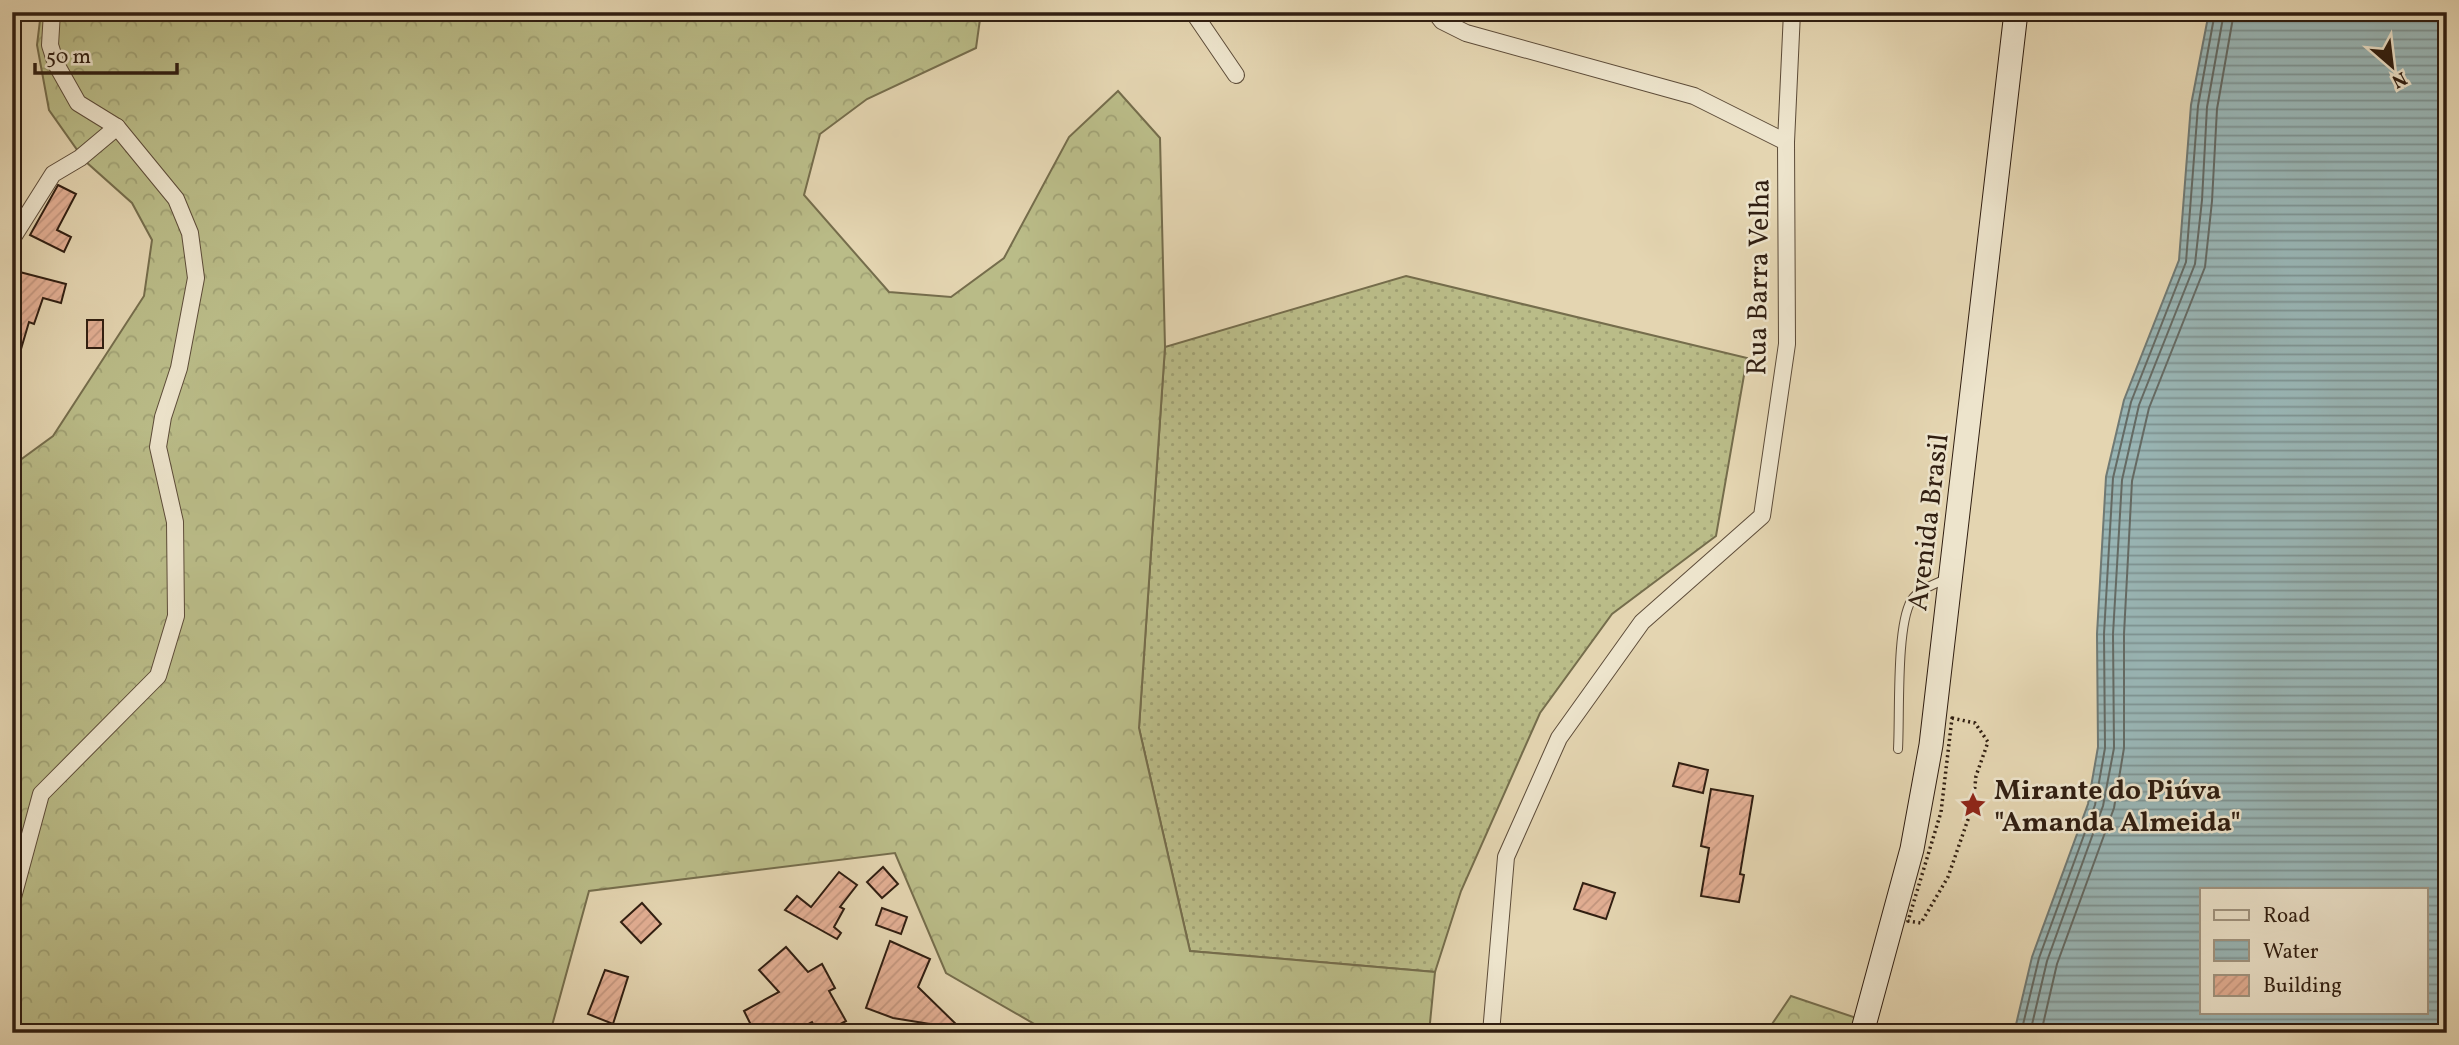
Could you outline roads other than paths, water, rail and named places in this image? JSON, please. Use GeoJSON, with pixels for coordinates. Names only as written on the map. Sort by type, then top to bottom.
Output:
{"type":"FeatureCollection","features":[{"type":"Feature","properties":{"kind":"main road","name":"Avenida Brasil"},"geometry":{"type":"LineString","coordinates":[[1862,1033],[1912,849],[1931,745],[2016,12]]}},
{"type":"Feature","properties":{"kind":"street"},"geometry":{"type":"LineString","coordinates":[[12,901],[41,794],[158,676],[176,616],[175,523],[158,447],[163,417],[179,368],[196,278],[190,233],[176,199],[117,127],[78,103],[55,64],[50,45],[52,12]]}},
{"type":"Feature","properties":{"kind":"street"},"geometry":{"type":"LineString","coordinates":[[1193,12],[1236,75]]}},
{"type":"Feature","properties":{"kind":"street","name":"Rua Barra Velha"},"geometry":{"type":"LineString","coordinates":[[1435,12],[1442,21],[1466,33],[1694,96],[1786,142],[1787,344],[1762,516],[1642,622],[1559,738],[1506,857],[1491,1033]]}},
{"type":"Feature","properties":{"kind":"street"},"geometry":{"type":"LineString","coordinates":[[1786,142],[1792,12]]}},
{"type":"Feature","properties":{"kind":"street"},"geometry":{"type":"LineString","coordinates":[[12,239],[53,174],[80,158],[117,127]]}},
{"type":"Feature","properties":{"kind":"lane"},"geometry":{"type":"LineString","coordinates":[[1898,749],[1904,621],[1912,599],[1923,589],[1951,577]]}},
{"type":"Feature","properties":{"kind":"water"},"geometry":{"type":"Polygon","coordinates":[[[2209,12],[2447,12],[2447,1033],[2014,1033],[2032,957],[2088,804],[2098,747],[2097,634],[2106,477],[2124,400],[2179,260],[2191,105],[2209,12]]]}},
{"type":"Feature","properties":{"kind":"place","name":"Mirante do Piúva \"Amanda Almeida\""},"geometry":{"type":"Point","coordinates":[1973,805]}}]}
